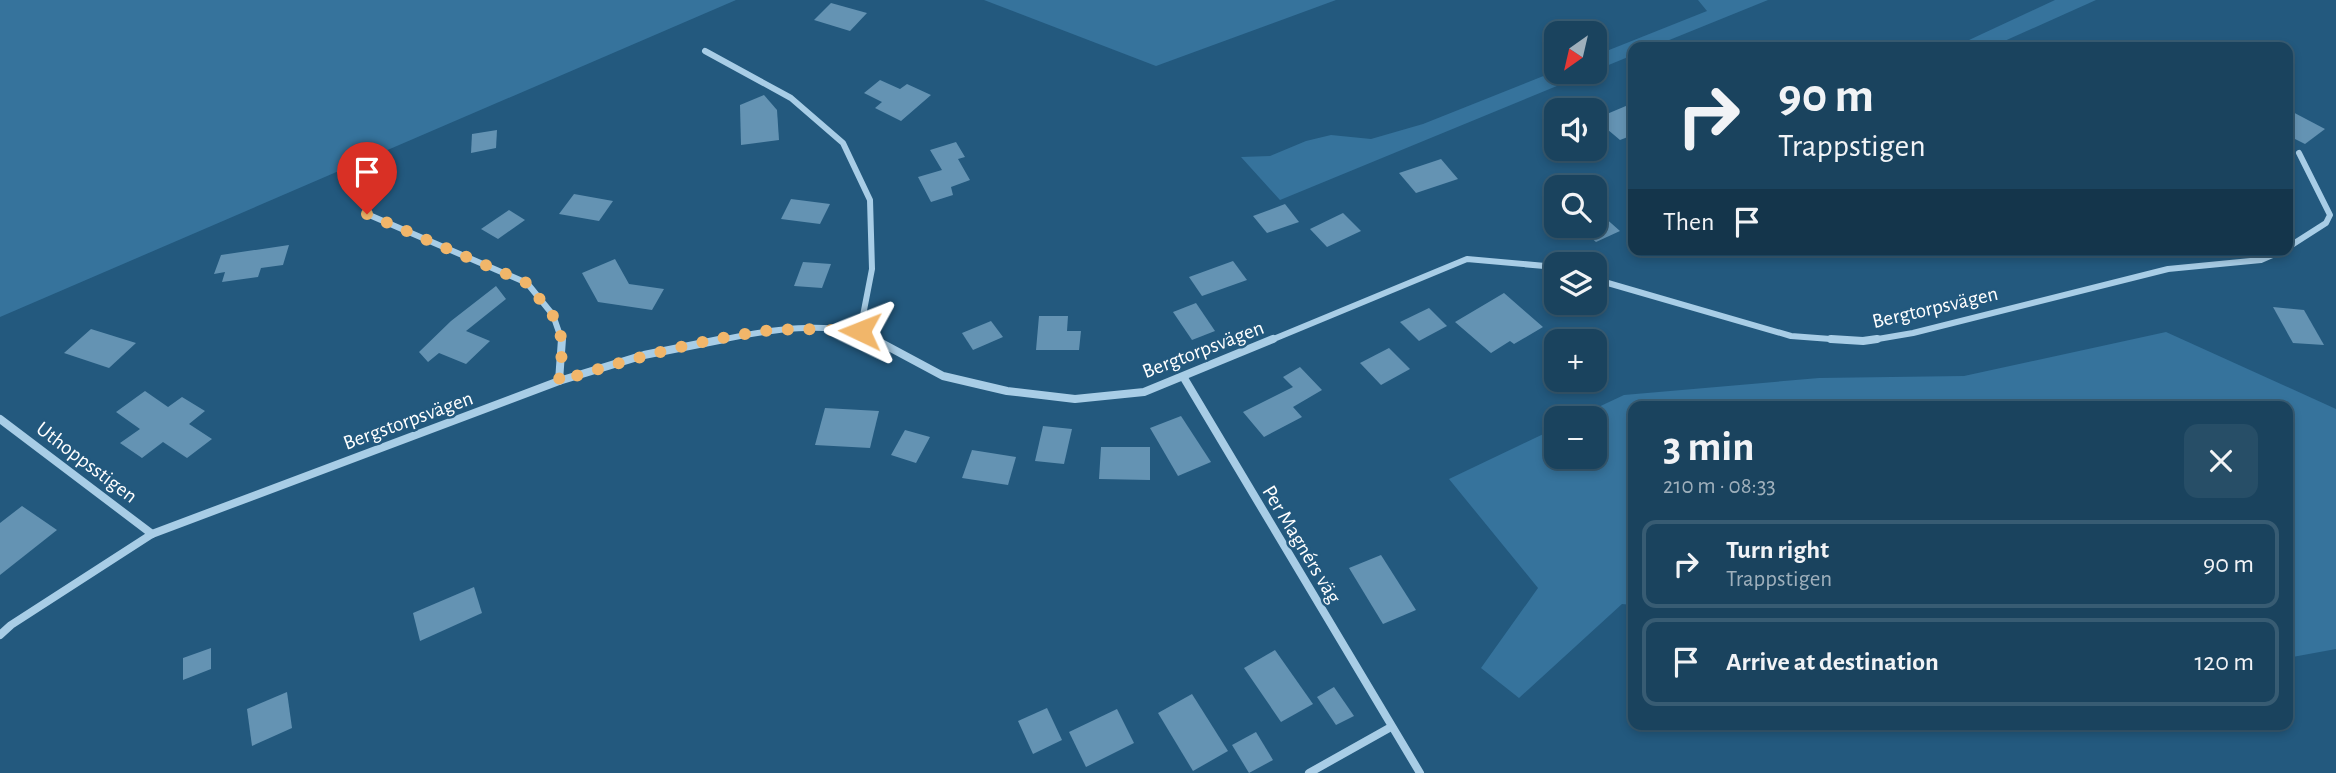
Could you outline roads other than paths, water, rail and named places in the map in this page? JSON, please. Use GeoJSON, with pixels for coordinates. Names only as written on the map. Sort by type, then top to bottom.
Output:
{"type":"FeatureCollection","features":[{"type":"Feature","properties":{"kind":"street"},"geometry":{"type":"LineString","coordinates":[[705,51],[791,98],[843,143],[870,201],[872,269],[860,331]]}},
{"type":"Feature","properties":{"kind":"street","name":"Bergtorpsvägen"},"geometry":{"type":"LineString","coordinates":[[2293,244],[2326,223],[2330,215],[2299,153]]}},
{"type":"Feature","properties":{"kind":"street"},"geometry":{"type":"LineString","coordinates":[[367,214],[527,283],[553,316],[563,342],[559,381]]}},
{"type":"Feature","properties":{"kind":"street","name":"Bergtorpsvägen"},"geometry":{"type":"LineString","coordinates":[[1607,283],[1791,336],[1863,341],[1913,333],[2168,269],[2261,260],[2270,256]]}},
{"type":"Feature","properties":{"kind":"street","name":"Bergtorpsvägen"},"geometry":{"type":"LineString","coordinates":[[860,331],[943,376],[1007,391],[1075,399],[1144,392],[1184,378],[1467,259],[1544,264]]}},
{"type":"Feature","properties":{"kind":"street","name":"Bergstorpsvägen"},"geometry":{"type":"LineString","coordinates":[[0,635],[11,625],[152,534],[559,381],[644,355],[758,332],[810,329],[860,331]]}},
{"type":"Feature","properties":{"kind":"street","name":"Per Magnérs väg"},"geometry":{"type":"LineString","coordinates":[[1184,378],[1420,773]]}},
{"type":"Feature","properties":{"kind":"street","name":"Uthoppsstigen"},"geometry":{"type":"LineString","coordinates":[[0,419],[152,534]]}},
{"type":"Feature","properties":{"kind":"street"},"geometry":{"type":"LineString","coordinates":[[1309,773],[1391,727]]}}]}
